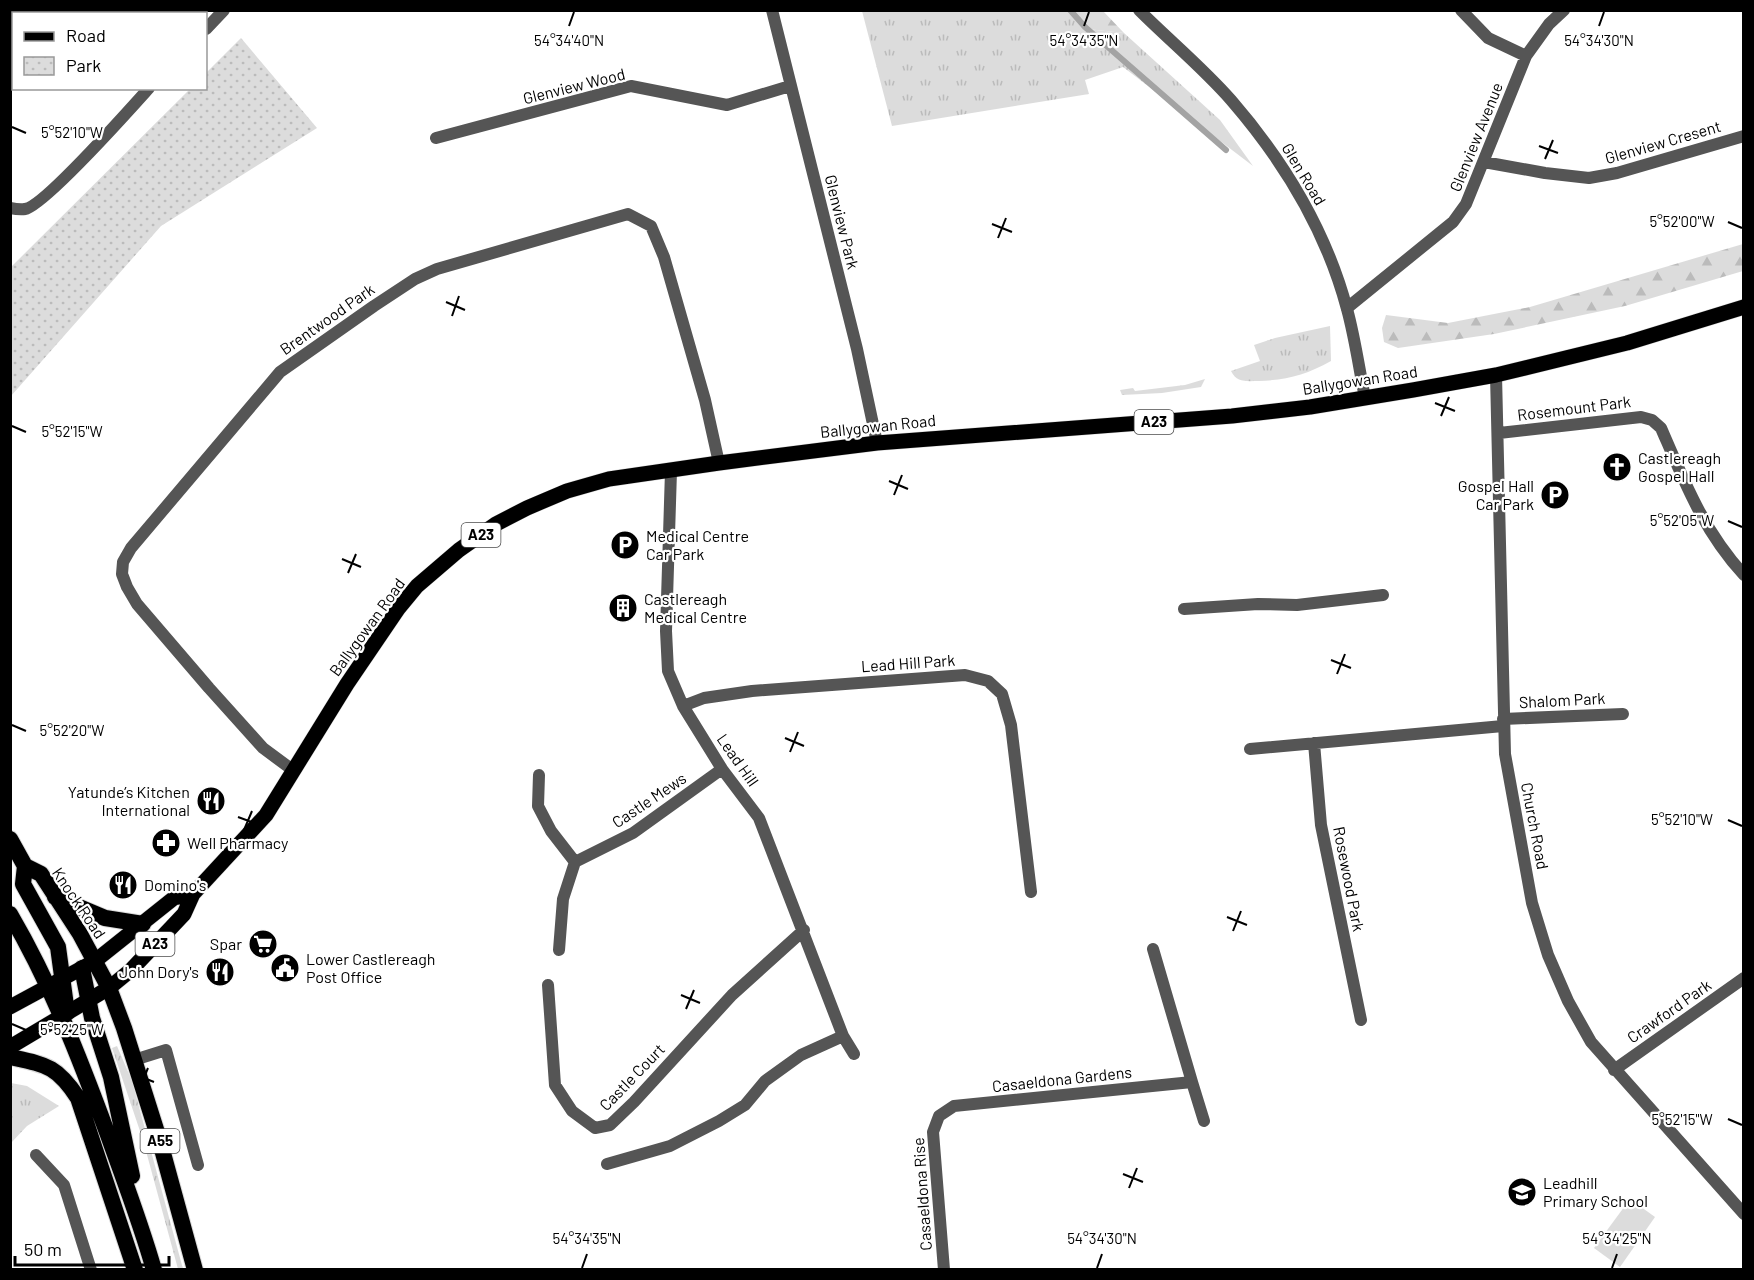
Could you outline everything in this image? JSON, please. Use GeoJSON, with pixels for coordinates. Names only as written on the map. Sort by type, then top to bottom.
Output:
{"type":"FeatureCollection","features":[{"type":"Feature","properties":{"kind":"highway","name":"Knock Road"},"geometry":{"type":"LineString","coordinates":[[10,839],[25,866],[41,874],[80,934],[89,964]]}},
{"type":"Feature","properties":{"kind":"highway"},"geometry":{"type":"LineString","coordinates":[[25,866],[23,884],[58,947],[65,1015]]}},
{"type":"Feature","properties":{"kind":"highway"},"geometry":{"type":"LineString","coordinates":[[55,896],[105,918],[143,924]]}},
{"type":"Feature","properties":{"kind":"highway"},"geometry":{"type":"LineString","coordinates":[[10,914],[65,1015],[154,1269]]}},
{"type":"Feature","properties":{"kind":"highway"},"geometry":{"type":"LineString","coordinates":[[89,964],[89,1000],[96,1035],[111,1077],[144,1236]]}},
{"type":"Feature","properties":{"kind":"highway","name":"A55"},"geometry":{"type":"LineString","coordinates":[[89,964],[109,988],[160,1142],[195,1269]]}},
{"type":"Feature","properties":{"kind":"highway"},"geometry":{"type":"LineString","coordinates":[[10,1057],[55,1070],[78,1098],[135,1269]]}},
{"type":"Feature","properties":{"kind":"main road","name":"Ballygowan Road"},"geometry":{"type":"LineString","coordinates":[[89,1000],[109,988],[131,970],[184,914],[193,894],[254,830],[294,771],[347,684],[398,609],[417,586],[459,550],[496,524],[567,491],[609,479],[877,443],[1232,416],[1365,398],[1496,375],[1627,343],[1743,308]]}},
{"type":"Feature","properties":{"kind":"main road","name":"Ballygowan Road"},"geometry":{"type":"LineString","coordinates":[[89,964],[174,898],[193,894]]}},
{"type":"Feature","properties":{"kind":"main road","name":"A23"},"geometry":{"type":"LineString","coordinates":[[10,1007],[89,964]]}},
{"type":"Feature","properties":{"kind":"main road","name":"A23"},"geometry":{"type":"LineString","coordinates":[[10,1047],[89,1000]]}},
{"type":"Feature","properties":{"kind":"street"},"geometry":{"type":"LineString","coordinates":[[207,27],[224,10]]}},
{"type":"Feature","properties":{"kind":"street","name":"Glenview Park"},"geometry":{"type":"LineString","coordinates":[[772,10],[857,349],[877,443]]}},
{"type":"Feature","properties":{"kind":"street","name":"Glen Road"},"geometry":{"type":"LineString","coordinates":[[1139,10],[1229,98],[1270,148],[1303,199],[1323,240],[1347,308],[1365,398]]}},
{"type":"Feature","properties":{"kind":"street"},"geometry":{"type":"LineString","coordinates":[[1461,10],[1488,38],[1526,56]]}},
{"type":"Feature","properties":{"kind":"street","name":"Glenview Avenue"},"geometry":{"type":"LineString","coordinates":[[1347,308],[1453,222],[1466,204],[1526,56],[1549,24],[1564,10]]}},
{"type":"Feature","properties":{"kind":"street","name":"Glenview Wood"},"geometry":{"type":"LineString","coordinates":[[436,138],[631,86],[727,105],[790,86]]}},
{"type":"Feature","properties":{"kind":"street"},"geometry":{"type":"LineString","coordinates":[[10,208],[26,209],[39,201],[105,137],[147,90]]}},
{"type":"Feature","properties":{"kind":"street","name":"Glenview Cresent"},"geometry":{"type":"LineString","coordinates":[[1484,162],[1545,174],[1589,178],[1617,173],[1743,136]]}},
{"type":"Feature","properties":{"kind":"street","name":"Brentwood Park"},"geometry":{"type":"LineString","coordinates":[[294,771],[263,748],[209,688],[137,604],[122,573],[123,562],[131,548],[280,372],[314,347],[415,279],[437,269],[628,214],[651,226],[664,257],[705,400],[719,463]]}},
{"type":"Feature","properties":{"kind":"street","name":"Church Road"},"geometry":{"type":"LineString","coordinates":[[1496,375],[1505,754],[1532,903],[1548,955],[1568,1001],[1591,1042],[1743,1214]]}},
{"type":"Feature","properties":{"kind":"street","name":"Rosemount Park"},"geometry":{"type":"LineString","coordinates":[[1499,433],[1641,417],[1652,420],[1661,428],[1694,504],[1709,531],[1727,557],[1743,574]]}},
{"type":"Feature","properties":{"kind":"street","name":"Lead Hill"},"geometry":{"type":"LineString","coordinates":[[671,471],[666,631],[668,671],[683,706],[722,769],[759,818],[843,1036],[854,1054]]}},
{"type":"Feature","properties":{"kind":"street"},"geometry":{"type":"LineString","coordinates":[[1184,609],[1258,604],[1297,605],[1383,595]]}},
{"type":"Feature","properties":{"kind":"street","name":"Lead Hill Park"},"geometry":{"type":"LineString","coordinates":[[683,706],[704,698],[752,691],[965,675],[988,681],[1002,694],[1011,725],[1031,892]]}},
{"type":"Feature","properties":{"kind":"street","name":"Shalom Park"},"geometry":{"type":"LineString","coordinates":[[1503,723],[1623,714]]}},
{"type":"Feature","properties":{"kind":"street"},"geometry":{"type":"LineString","coordinates":[[1250,749],[1503,723]]}},
{"type":"Feature","properties":{"kind":"street","name":"Rosewood Park"},"geometry":{"type":"LineString","coordinates":[[1314,743],[1321,825],[1361,1020]]}},
{"type":"Feature","properties":{"kind":"street","name":"Castle Mews"},"geometry":{"type":"LineString","coordinates":[[575,862],[633,833],[722,769]]}},
{"type":"Feature","properties":{"kind":"street"},"geometry":{"type":"LineString","coordinates":[[539,775],[538,806],[551,831],[575,862],[563,899],[559,950]]}},
{"type":"Feature","properties":{"kind":"street","name":"Castle Court"},"geometry":{"type":"LineString","coordinates":[[548,985],[555,1085],[572,1111],[595,1128],[610,1125],[732,995],[804,930]]}},
{"type":"Feature","properties":{"kind":"street"},"geometry":{"type":"LineString","coordinates":[[1153,949],[1204,1120]]}},
{"type":"Feature","properties":{"kind":"street","name":"Crawford Park"},"geometry":{"type":"LineString","coordinates":[[1614,1070],[1743,978]]}},
{"type":"Feature","properties":{"kind":"street"},"geometry":{"type":"LineString","coordinates":[[607,1164],[670,1146],[719,1121],[745,1105],[765,1081],[801,1055],[843,1036]]}},
{"type":"Feature","properties":{"kind":"street"},"geometry":{"type":"LineString","coordinates":[[134,1060],[166,1050],[198,1165]]}},
{"type":"Feature","properties":{"kind":"street","name":"Casaeldona Gardens"},"geometry":{"type":"LineString","coordinates":[[939,1116],[954,1106],[1192,1082]]}},
{"type":"Feature","properties":{"kind":"street","name":"Casaeldona Rise"},"geometry":{"type":"LineString","coordinates":[[939,1116],[933,1132],[944,1269]]}},
{"type":"Feature","properties":{"kind":"street"},"geometry":{"type":"LineString","coordinates":[[36,1155],[64,1185],[91,1269]]}},
{"type":"Feature","properties":{"kind":"green space"},"geometry":{"type":"Polygon","coordinates":[[[862,11],[1070,11],[1087,29],[1124,33],[1220,120],[1253,166],[1123,67],[1085,80],[1089,94],[892,126],[862,11]]]}},
{"type":"Feature","properties":{"kind":"green space"},"geometry":{"type":"Polygon","coordinates":[[[1069,11],[1103,11],[1124,33],[1087,29],[1069,11]]]}},
{"type":"Feature","properties":{"kind":"green space"},"geometry":{"type":"Polygon","coordinates":[[[241,38],[317,128],[161,226],[11,396],[11,267],[189,90],[207,90],[207,72],[241,38]]]}},
{"type":"Feature","properties":{"kind":"green space"},"geometry":{"type":"Polygon","coordinates":[[[1743,244],[1743,271],[1625,306],[1494,334],[1398,348],[1384,342],[1382,328],[1386,315],[1448,323],[1530,307],[1743,244]]]}},
{"type":"Feature","properties":{"kind":"green space"},"geometry":{"type":"Polygon","coordinates":[[[1330,326],[1331,361],[1313,370],[1287,378],[1250,381],[1236,378],[1231,371],[1260,361],[1254,345],[1330,326]]]}},
{"type":"Feature","properties":{"kind":"green space"},"geometry":{"type":"Polygon","coordinates":[[[1205,379],[1201,387],[1162,393],[1122,395],[1120,390],[1133,388],[1135,391],[1185,385],[1205,379]]]}},
{"type":"Feature","properties":{"kind":"green space"},"geometry":{"type":"Polygon","coordinates":[[[117,1046],[132,1081],[183,1269],[178,1269],[143,1140],[112,1048],[117,1046]]]}},
{"type":"Feature","properties":{"kind":"green space"},"geometry":{"type":"Polygon","coordinates":[[[11,1083],[27,1086],[59,1106],[27,1126],[11,1143],[11,1083]]]}},
{"type":"Feature","properties":{"kind":"green space"},"geometry":{"type":"Polygon","coordinates":[[[1630,1199],[1655,1217],[1620,1267],[1594,1248],[1630,1199]]]}},
{"type":"Feature","properties":{"kind":"waterway"},"geometry":{"type":"LineString","coordinates":[[1070,10],[1085,27],[1226,150]]}},
{"type":"Feature","properties":{"kind":"place","name":"Castlereagh Gospel Hall"},"geometry":{"type":"Point","coordinates":[1617,467]}},
{"type":"Feature","properties":{"kind":"place","name":"Gospel Hall Car Park"},"geometry":{"type":"Point","coordinates":[1555,495]}},
{"type":"Feature","properties":{"kind":"place","name":"Medical Centre Car Park"},"geometry":{"type":"Point","coordinates":[625,545]}},
{"type":"Feature","properties":{"kind":"place","name":"Castlereagh Medical Centre"},"geometry":{"type":"Point","coordinates":[623,608]}},
{"type":"Feature","properties":{"kind":"place","name":"Yatunde’s Kitchen International"},"geometry":{"type":"Point","coordinates":[211,801]}},
{"type":"Feature","properties":{"kind":"place","name":"Well Pharmacy"},"geometry":{"type":"Point","coordinates":[166,843]}},
{"type":"Feature","properties":{"kind":"place","name":"Domino's"},"geometry":{"type":"Point","coordinates":[123,885]}},
{"type":"Feature","properties":{"kind":"place","name":"Spar"},"geometry":{"type":"Point","coordinates":[263,944]}},
{"type":"Feature","properties":{"kind":"place","name":"Lower Castlereagh Post Office"},"geometry":{"type":"Point","coordinates":[285,968]}},
{"type":"Feature","properties":{"kind":"place","name":"John Dory's"},"geometry":{"type":"Point","coordinates":[220,972]}},
{"type":"Feature","properties":{"kind":"place","name":"Leadhill Primary School"},"geometry":{"type":"Point","coordinates":[1522,1192]}}]}
